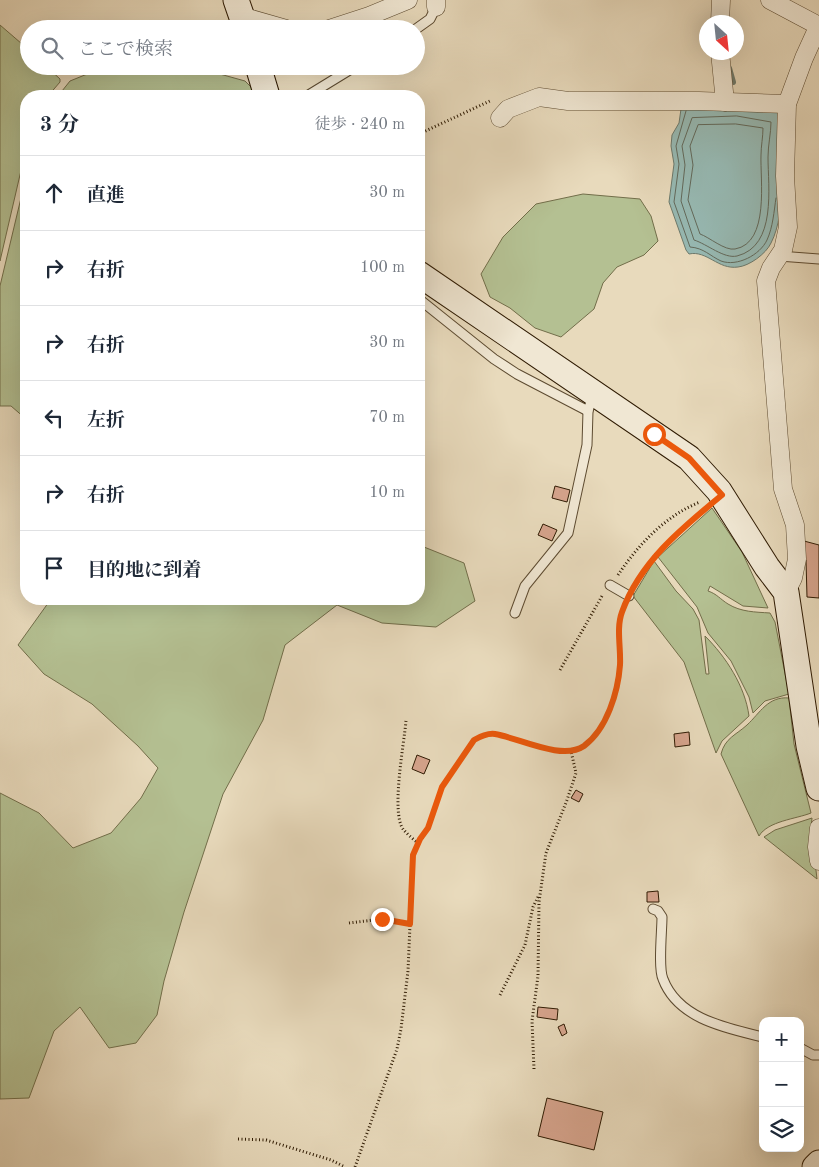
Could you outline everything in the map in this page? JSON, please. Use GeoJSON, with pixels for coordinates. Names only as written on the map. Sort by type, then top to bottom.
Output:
{"type":"FeatureCollection","features":[{"type":"Feature","properties":{"kind":"street"},"geometry":{"type":"LineString","coordinates":[[357,20],[408,0]]}},
{"type":"Feature","properties":{"kind":"street"},"geometry":{"type":"LineString","coordinates":[[720,15],[721,0]]}},
{"type":"Feature","properties":{"kind":"street"},"geometry":{"type":"LineString","coordinates":[[770,0],[819,25],[804,58],[787,104],[785,176],[788,227],[783,250],[766,281],[783,489],[795,525],[796,559],[793,578],[786,592]]}},
{"type":"Feature","properties":{"kind":"street"},"geometry":{"type":"LineString","coordinates":[[241,15],[257,20]]}},
{"type":"Feature","properties":{"kind":"street"},"geometry":{"type":"LineString","coordinates":[[721,60],[725,102]]}},
{"type":"Feature","properties":{"kind":"street"},"geometry":{"type":"LineString","coordinates":[[261,75],[265,90]]}},
{"type":"Feature","properties":{"kind":"street"},"geometry":{"type":"LineString","coordinates":[[504,113],[539,97],[568,101],[787,104]]}},
{"type":"Feature","properties":{"kind":"street"},"geometry":{"type":"LineString","coordinates":[[425,278],[591,402],[689,458],[722,494],[767,567],[786,592],[809,746],[819,788]]}},
{"type":"Feature","properties":{"kind":"street"},"geometry":{"type":"LineString","coordinates":[[819,828],[816,847],[819,861]]}},
{"type":"Feature","properties":{"kind":"street"},"geometry":{"type":"LineString","coordinates":[[815,1167],[819,1162]]}},
{"type":"Feature","properties":{"kind":"lane"},"geometry":{"type":"LineString","coordinates":[[425,23],[430,19],[436,3]]}},
{"type":"Feature","properties":{"kind":"lane"},"geometry":{"type":"LineString","coordinates":[[317,90],[341,75]]}},
{"type":"Feature","properties":{"kind":"lane"},"geometry":{"type":"LineString","coordinates":[[779,256],[819,259]]}},
{"type":"Feature","properties":{"kind":"lane"},"geometry":{"type":"LineString","coordinates":[[425,304],[494,359],[517,374],[591,402],[588,445],[568,533],[525,586],[515,613]]}},
{"type":"Feature","properties":{"kind":"lane"},"geometry":{"type":"LineString","coordinates":[[610,585],[629,596]]}},
{"type":"Feature","properties":{"kind":"lane"},"geometry":{"type":"LineString","coordinates":[[653,909],[658,911],[662,917],[662,978],[676,1001],[694,1014],[722,1027],[759,1036]]}},
{"type":"Feature","properties":{"kind":"lane"},"geometry":{"type":"LineString","coordinates":[[804,1050],[813,1055],[819,1055]]}},
{"type":"Feature","properties":{"kind":"path"},"geometry":{"type":"LineString","coordinates":[[425,131],[488,100],[500,99],[504,113]]}},
{"type":"Feature","properties":{"kind":"path"},"geometry":{"type":"LineString","coordinates":[[560,670],[610,585],[636,548],[676,515],[722,494]]}},
{"type":"Feature","properties":{"kind":"path"},"geometry":{"type":"LineString","coordinates":[[354,1167],[397,1049],[408,971],[413,855],[428,828],[442,787],[474,740],[494,734],[525,743],[571,751],[593,738],[608,712],[620,665],[621,613],[633,586],[655,555],[722,494]]}},
{"type":"Feature","properties":{"kind":"path"},"geometry":{"type":"LineString","coordinates":[[406,721],[399,783],[399,810],[403,829],[418,843]]}},
{"type":"Feature","properties":{"kind":"path"},"geometry":{"type":"LineString","coordinates":[[534,1069],[532,1021],[538,976],[540,892],[546,853],[576,773],[571,751]]}},
{"type":"Feature","properties":{"kind":"path"},"geometry":{"type":"LineString","coordinates":[[500,995],[525,945],[533,907],[540,892]]}},
{"type":"Feature","properties":{"kind":"path"},"geometry":{"type":"LineString","coordinates":[[348,924],[382,919],[410,924]]}},
{"type":"Feature","properties":{"kind":"path"},"geometry":{"type":"LineString","coordinates":[[238,1139],[266,1140],[331,1160],[345,1167]]}},
{"type":"Feature","properties":{"kind":"green space"},"geometry":{"type":"Polygon","coordinates":[[[0,25],[20,42],[20,75],[56,75],[60,79],[60,82],[53,90],[20,90],[20,175],[0,261],[0,25]]]}},
{"type":"Feature","properties":{"kind":"green space"},"geometry":{"type":"Polygon","coordinates":[[[85,75],[223,75],[245,81],[252,90],[63,90],[70,81],[85,75]]]}},
{"type":"Feature","properties":{"kind":"green space"},"geometry":{"type":"Polygon","coordinates":[[[583,194],[640,199],[651,216],[658,241],[644,255],[617,267],[603,283],[594,309],[561,337],[535,328],[510,308],[490,297],[481,274],[503,237],[536,204],[583,194]]]}},
{"type":"Feature","properties":{"kind":"green space"},"geometry":{"type":"Polygon","coordinates":[[[20,202],[20,414],[11,406],[0,406],[0,286],[20,202]]]}},
{"type":"Feature","properties":{"kind":"green space"},"geometry":{"type":"Polygon","coordinates":[[[712,508],[742,552],[768,608],[743,606],[710,586],[708,591],[738,609],[770,613],[775,622],[789,694],[765,701],[753,713],[749,697],[731,661],[708,633],[697,607],[658,557],[712,508]]]}},
{"type":"Feature","properties":{"kind":"green space"},"geometry":{"type":"Polygon","coordinates":[[[425,547],[464,563],[475,601],[436,627],[382,623],[337,605],[425,605],[425,547]]]}},
{"type":"Feature","properties":{"kind":"green space"},"geometry":{"type":"Polygon","coordinates":[[[654,561],[676,591],[693,609],[699,620],[706,674],[709,674],[705,636],[727,663],[739,683],[747,705],[749,716],[722,741],[716,753],[684,662],[633,596],[654,561]]]}},
{"type":"Feature","properties":{"kind":"green space"},"geometry":{"type":"Polygon","coordinates":[[[47,605],[337,605],[285,645],[263,720],[223,794],[184,912],[164,981],[157,1015],[136,1043],[109,1048],[80,1007],[54,1031],[29,1098],[0,1099],[0,793],[39,813],[73,848],[111,833],[141,798],[158,768],[138,746],[92,704],[44,674],[18,645],[47,605]]]}},
{"type":"Feature","properties":{"kind":"green space"},"geometry":{"type":"Polygon","coordinates":[[[789,698],[794,744],[811,813],[775,824],[763,831],[759,836],[721,754],[728,740],[747,725],[765,706],[775,700],[789,698]]]}},
{"type":"Feature","properties":{"kind":"green space"},"geometry":{"type":"Polygon","coordinates":[[[812,818],[811,828],[817,879],[764,837],[775,830],[812,818]]]}},
{"type":"Feature","properties":{"kind":"water"},"geometry":{"type":"Polygon","coordinates":[[[681,109],[784,111],[783,178],[780,215],[769,247],[757,259],[747,264],[738,267],[724,266],[701,255],[689,254],[686,250],[669,202],[674,164],[671,146],[672,135],[679,123],[681,109]]]}},
{"type":"Feature","properties":{"kind":"building"},"geometry":{"type":"Polygon","coordinates":[[[555,486],[570,490],[567,502],[552,498],[555,486]]]}},
{"type":"Feature","properties":{"kind":"building"},"geometry":{"type":"Polygon","coordinates":[[[543,524],[557,530],[552,541],[538,535],[543,524]]]}},
{"type":"Feature","properties":{"kind":"building"},"geometry":{"type":"Polygon","coordinates":[[[804,541],[819,545],[819,598],[807,597],[806,560],[803,560],[804,541]]]}},
{"type":"Feature","properties":{"kind":"building"},"geometry":{"type":"Polygon","coordinates":[[[689,732],[690,745],[675,747],[674,734],[689,732]]]}},
{"type":"Feature","properties":{"kind":"building"},"geometry":{"type":"Polygon","coordinates":[[[417,755],[430,760],[424,774],[412,769],[417,755]]]}},
{"type":"Feature","properties":{"kind":"building"},"geometry":{"type":"Polygon","coordinates":[[[576,790],[583,794],[579,802],[571,798],[576,790]]]}},
{"type":"Feature","properties":{"kind":"building"},"geometry":{"type":"Polygon","coordinates":[[[658,891],[659,902],[647,902],[647,892],[658,891]]]}},
{"type":"Feature","properties":{"kind":"building"},"geometry":{"type":"Polygon","coordinates":[[[538,1007],[558,1009],[557,1020],[537,1017],[538,1007]]]}},
{"type":"Feature","properties":{"kind":"building"},"geometry":{"type":"Polygon","coordinates":[[[564,1024],[567,1033],[562,1036],[558,1027],[564,1024]]]}},
{"type":"Feature","properties":{"kind":"building"},"geometry":{"type":"Polygon","coordinates":[[[547,1098],[603,1112],[594,1150],[538,1136],[547,1098]]]}},
{"type":"Feature","properties":{"kind":"waterway"},"geometry":{"type":"LineString","coordinates":[[729,68],[733,82]]}},
{"type":"Feature","properties":{"kind":"route"},"geometry":{"type":"LineString","coordinates":[[382,919],[410,924],[413,855],[420,839],[428,828],[442,787],[474,740],[484,735],[494,734],[525,743],[571,751],[593,738],[604,721],[614,694],[620,665],[621,613],[633,586],[655,555],[696,516],[722,495],[689,458],[654,434]]}}]}
